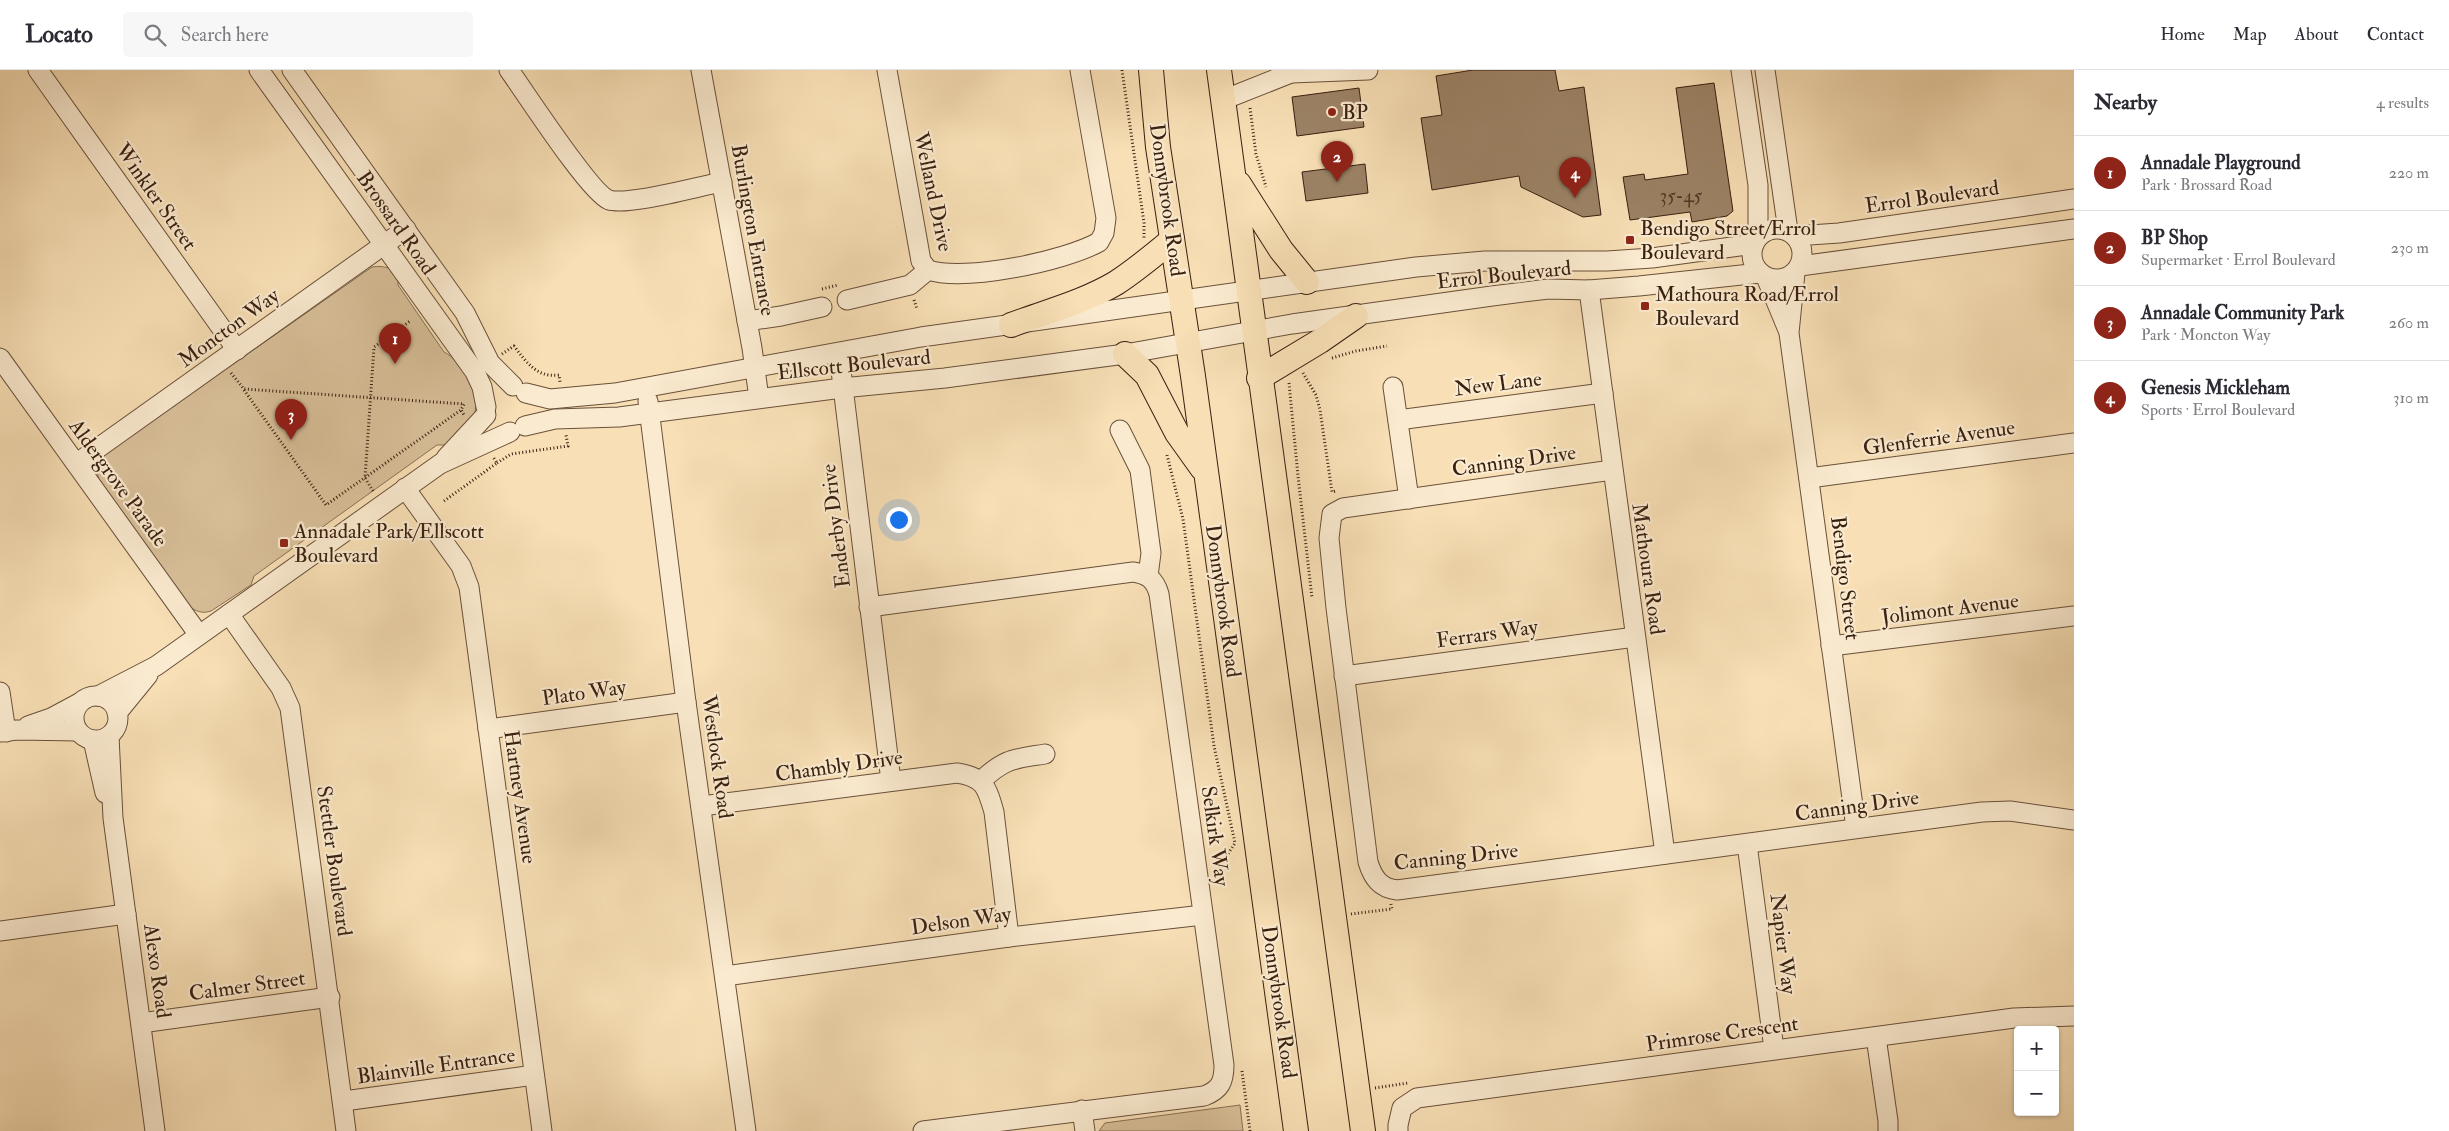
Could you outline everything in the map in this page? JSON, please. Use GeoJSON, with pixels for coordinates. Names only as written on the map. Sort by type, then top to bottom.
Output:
{"type":"FeatureCollection","features":[{"type":"Feature","properties":{"kind":"main road","name":"Donnybrook Road"},"geometry":{"type":"LineString","coordinates":[[1151,70],[1158,147],[1188,344],[1296,1131]]}},
{"type":"Feature","properties":{"kind":"main road"},"geometry":{"type":"LineString","coordinates":[[1218,70],[1363,1131]]}},
{"type":"Feature","properties":{"kind":"main road"},"geometry":{"type":"LineString","coordinates":[[1232,171],[1246,197],[1281,250],[1306,282]]}},
{"type":"Feature","properties":{"kind":"main road"},"geometry":{"type":"LineString","coordinates":[[1011,325],[1089,296],[1114,284],[1137,269],[1172,240]]}},
{"type":"Feature","properties":{"kind":"main road"},"geometry":{"type":"LineString","coordinates":[[1259,378],[1302,366],[1320,341],[1356,316]]}},
{"type":"Feature","properties":{"kind":"main road"},"geometry":{"type":"LineString","coordinates":[[1125,354],[1147,374],[1178,432],[1205,471]]}},
{"type":"Feature","properties":{"kind":"street","name":"Winkler Street"},"geometry":{"type":"LineString","coordinates":[[38,70],[230,355]]}},
{"type":"Feature","properties":{"kind":"street","name":"Brossard Road"},"geometry":{"type":"LineString","coordinates":[[260,70],[474,372],[482,387],[482,417]]}},
{"type":"Feature","properties":{"kind":"street","name":"Brossard Road"},"geometry":{"type":"LineString","coordinates":[[292,70],[465,314],[490,363],[519,390]]}},
{"type":"Feature","properties":{"kind":"street"},"geometry":{"type":"LineString","coordinates":[[509,70],[587,180],[608,200],[620,201],[641,198],[722,182]]}},
{"type":"Feature","properties":{"kind":"street","name":"Burlington Entrance"},"geometry":{"type":"LineString","coordinates":[[701,70],[747,321],[758,398]]}},
{"type":"Feature","properties":{"kind":"street","name":"Welland Drive"},"geometry":{"type":"LineString","coordinates":[[886,70],[921,261],[928,270],[952,275],[1020,266],[1064,256],[1099,242],[1104,233],[1106,218],[1080,70]]}},
{"type":"Feature","properties":{"kind":"street"},"geometry":{"type":"LineString","coordinates":[[1223,100],[1286,72],[1368,70]]}},
{"type":"Feature","properties":{"kind":"street"},"geometry":{"type":"LineString","coordinates":[[1741,70],[1758,185],[1756,241],[1752,260],[1763,275]]}},
{"type":"Feature","properties":{"kind":"street"},"geometry":{"type":"LineString","coordinates":[[1765,70],[1792,234],[1803,250],[1797,270]]}},
{"type":"Feature","properties":{"kind":"street","name":"Errol Boulevard"},"geometry":{"type":"LineString","coordinates":[[1180,301],[1416,267],[1486,261],[1643,258],[1756,241],[1772,229],[1792,234],[1839,233],[2074,200]]}},
{"type":"Feature","properties":{"kind":"street","name":"Moncton Way"},"geometry":{"type":"LineString","coordinates":[[77,464],[406,229]]}},
{"type":"Feature","properties":{"kind":"street","name":"Errol Boulevard"},"geometry":{"type":"LineString","coordinates":[[1188,344],[1356,316],[1548,290],[1589,290],[1763,275],[1781,280],[1797,270],[2074,229]]}},
{"type":"Feature","properties":{"kind":"street"},"geometry":{"type":"LineString","coordinates":[[845,292],[910,284],[928,270]]}},
{"type":"Feature","properties":{"kind":"street","name":"Bendigo Street"},"geometry":{"type":"LineString","coordinates":[[1797,270],[1789,333],[1856,828]]}},
{"type":"Feature","properties":{"kind":"street","name":"Bendigo Street"},"geometry":{"type":"LineString","coordinates":[[1763,275],[1789,333]]}},
{"type":"Feature","properties":{"kind":"street","name":"Mathoura Road"},"geometry":{"type":"LineString","coordinates":[[1589,290],[1665,854]]}},
{"type":"Feature","properties":{"kind":"street"},"geometry":{"type":"LineString","coordinates":[[747,321],[781,316],[820,299]]}},
{"type":"Feature","properties":{"kind":"street","name":"Ellscott Boulevard"},"geometry":{"type":"LineString","coordinates":[[519,390],[550,399],[646,388],[839,354],[921,337],[1180,301]]}},
{"type":"Feature","properties":{"kind":"street","name":"Ellscott Boulevard"},"geometry":{"type":"LineString","coordinates":[[98,696],[156,666],[440,464],[517,429],[555,419],[619,417],[758,398],[945,378],[1188,344]]}},
{"type":"Feature","properties":{"kind":"street","name":"Enderby Drive"},"geometry":{"type":"LineString","coordinates":[[839,354],[891,781]]}},
{"type":"Feature","properties":{"kind":"street","name":"Aldergrove Parade"},"geometry":{"type":"LineString","coordinates":[[0,358],[199,635]]}},
{"type":"Feature","properties":{"kind":"street"},"geometry":{"type":"LineString","coordinates":[[1393,387],[1409,499]]}},
{"type":"Feature","properties":{"kind":"street"},"geometry":{"type":"LineString","coordinates":[[498,388],[519,390],[530,399],[532,414],[517,429],[495,428],[482,417],[492,393],[498,388]]}},
{"type":"Feature","properties":{"kind":"street","name":"Westlock Road"},"geometry":{"type":"LineString","coordinates":[[646,388],[686,702],[746,1131]]}},
{"type":"Feature","properties":{"kind":"street","name":"New Lane"},"geometry":{"type":"LineString","coordinates":[[1398,420],[1603,393]]}},
{"type":"Feature","properties":{"kind":"street","name":"Ellscott Boulevard"},"geometry":{"type":"LineString","coordinates":[[440,464],[482,417]]}},
{"type":"Feature","properties":{"kind":"street"},"geometry":{"type":"LineString","coordinates":[[869,607],[1132,572],[1148,576],[1151,553],[1140,470],[1120,430]]}},
{"type":"Feature","properties":{"kind":"street","name":"Glenferrie Avenue"},"geometry":{"type":"LineString","coordinates":[[1809,478],[2074,443]]}},
{"type":"Feature","properties":{"kind":"street","name":"Canning Drive"},"geometry":{"type":"LineString","coordinates":[[1612,470],[1343,508],[1332,514],[1329,538],[1344,676],[1368,862],[1372,874],[1378,883],[1389,889],[1407,889],[1982,812],[2010,811],[2074,820]]}},
{"type":"Feature","properties":{"kind":"street","name":"Hartney Avenue"},"geometry":{"type":"LineString","coordinates":[[405,488],[467,576],[542,1131]]}},
{"type":"Feature","properties":{"kind":"street","name":"Selkirk Way"},"geometry":{"type":"LineString","coordinates":[[923,1131],[1082,1110],[1190,1099],[1204,1096],[1220,1086],[1224,1077],[1224,1065],[1159,594],[1156,583],[1148,576]]}},
{"type":"Feature","properties":{"kind":"street","name":"Stettler Boulevard"},"geometry":{"type":"LineString","coordinates":[[229,614],[281,688],[290,708],[344,1101],[346,1131]]}},
{"type":"Feature","properties":{"kind":"street","name":"Jolimont Avenue"},"geometry":{"type":"LineString","coordinates":[[1831,646],[2074,616]]}},
{"type":"Feature","properties":{"kind":"street","name":"Ferrars Way"},"geometry":{"type":"LineString","coordinates":[[1344,676],[1635,637]]}},
{"type":"Feature","properties":{"kind":"street","name":"Ellscott Boulevard"},"geometry":{"type":"LineString","coordinates":[[117,713],[156,666]]}},
{"type":"Feature","properties":{"kind":"street"},"geometry":{"type":"LineString","coordinates":[[0,692],[8,731]]}},
{"type":"Feature","properties":{"kind":"street"},"geometry":{"type":"LineString","coordinates":[[98,696],[110,702],[117,713],[116,726],[93,736],[8,731],[51,718],[85,698],[98,696]]}},
{"type":"Feature","properties":{"kind":"street","name":"Plato Way"},"geometry":{"type":"LineString","coordinates":[[488,729],[686,702]]}},
{"type":"Feature","properties":{"kind":"street"},"geometry":{"type":"LineString","coordinates":[[79,703],[74,714],[75,726],[93,736]]}},
{"type":"Feature","properties":{"kind":"street","name":"Alexo Road"},"geometry":{"type":"LineString","coordinates":[[93,736],[98,766],[113,818],[155,1131]]}},
{"type":"Feature","properties":{"kind":"street"},"geometry":{"type":"LineString","coordinates":[[1009,937],[994,812],[989,792],[981,781],[996,767],[1009,760],[1045,754]]}},
{"type":"Feature","properties":{"kind":"street","name":"Chambly Drive"},"geometry":{"type":"LineString","coordinates":[[702,806],[957,773],[970,775],[981,781]]}},
{"type":"Feature","properties":{"kind":"street","name":"Napier Way"},"geometry":{"type":"LineString","coordinates":[[1747,844],[1774,1049]]}},
{"type":"Feature","properties":{"kind":"street"},"geometry":{"type":"LineString","coordinates":[[0,931],[126,914]]}},
{"type":"Feature","properties":{"kind":"street","name":"Delson Way"},"geometry":{"type":"LineString","coordinates":[[725,976],[1009,937],[1203,915]]}},
{"type":"Feature","properties":{"kind":"street","name":"Calmer Street"},"geometry":{"type":"LineString","coordinates":[[141,1023],[330,997]]}},
{"type":"Feature","properties":{"kind":"street","name":"Primrose Crescent"},"geometry":{"type":"LineString","coordinates":[[1411,1101],[1417,1098],[2014,1018],[2074,1016]]}},
{"type":"Feature","properties":{"kind":"street"},"geometry":{"type":"LineString","coordinates":[[1876,1037],[1888,1131]]}},
{"type":"Feature","properties":{"kind":"street","name":"Blainville Entrance"},"geometry":{"type":"LineString","coordinates":[[344,1101],[534,1075]]}},
{"type":"Feature","properties":{"kind":"street"},"geometry":{"type":"LineString","coordinates":[[1398,1131],[1402,1108],[1411,1101]]}},
{"type":"Feature","properties":{"kind":"street"},"geometry":{"type":"LineString","coordinates":[[1082,1110],[1085,1131]]}},
{"type":"Feature","properties":{"kind":"path"},"geometry":{"type":"LineString","coordinates":[[1122,70],[1144,223],[1145,236],[1141,245]]}},
{"type":"Feature","properties":{"kind":"path"},"geometry":{"type":"LineString","coordinates":[[1247,90],[1256,154],[1266,189]]}},
{"type":"Feature","properties":{"kind":"path"},"geometry":{"type":"LineString","coordinates":[[820,299],[845,292]]}},
{"type":"Feature","properties":{"kind":"path"},"geometry":{"type":"LineString","coordinates":[[382,504],[365,478],[374,348],[410,321]]}},
{"type":"Feature","properties":{"kind":"path"},"geometry":{"type":"LineString","coordinates":[[1326,361],[1356,351],[1387,346]]}},
{"type":"Feature","properties":{"kind":"path"},"geometry":{"type":"LineString","coordinates":[[230,355],[244,390],[326,505],[461,410],[464,404],[244,390]]}},
{"type":"Feature","properties":{"kind":"path"},"geometry":{"type":"LineString","coordinates":[[1302,366],[1316,395],[1320,410],[1332,492],[1341,490]]}},
{"type":"Feature","properties":{"kind":"path"},"geometry":{"type":"LineString","coordinates":[[461,410],[482,417]]}},
{"type":"Feature","properties":{"kind":"path"},"geometry":{"type":"LineString","coordinates":[[444,501],[497,463],[484,444]]}},
{"type":"Feature","properties":{"kind":"path"},"geometry":{"type":"LineString","coordinates":[[1167,454],[1184,519],[1214,746],[1235,842],[1216,875],[1217,884]]}},
{"type":"Feature","properties":{"kind":"path"},"geometry":{"type":"LineString","coordinates":[[1350,914],[1392,909],[1389,889]]}},
{"type":"Feature","properties":{"kind":"path"},"geometry":{"type":"LineString","coordinates":[[1240,1062],[1250,1131]]}},
{"type":"Feature","properties":{"kind":"path"},"geometry":{"type":"LineString","coordinates":[[1374,1088],[1408,1083],[1411,1101]]}},
{"type":"Feature","properties":{"kind":"shaded area"},"geometry":{"type":"Polygon","coordinates":[[[372,267],[387,268],[394,272],[398,285],[444,352],[457,362],[463,370],[473,388],[476,407],[474,415],[449,445],[437,445],[254,576],[251,585],[211,611],[200,612],[193,609],[184,602],[100,483],[96,468],[106,453],[372,267]]]}},
{"type":"Feature","properties":{"kind":"shaded area"},"geometry":{"type":"Polygon","coordinates":[[[1240,1105],[1243,1131],[1099,1131],[1105,1123],[1240,1105]]]}},
{"type":"Feature","properties":{"kind":"building"},"geometry":{"type":"Polygon","coordinates":[[[1473,70],[1555,70],[1559,91],[1584,87],[1601,215],[1583,217],[1521,187],[1519,176],[1432,190],[1421,118],[1442,115],[1436,76],[1473,70]]]}},
{"type":"Feature","properties":{"kind":"building"},"geometry":{"type":"Polygon","coordinates":[[[1714,83],[1733,211],[1727,216],[1692,222],[1690,212],[1630,220],[1623,177],[1644,174],[1645,180],[1688,174],[1676,88],[1714,83]]]}},
{"type":"Feature","properties":{"kind":"building"},"geometry":{"type":"Polygon","coordinates":[[[1359,88],[1364,127],[1297,136],[1292,97],[1359,88]]]}},
{"type":"Feature","properties":{"kind":"building"},"geometry":{"type":"Polygon","coordinates":[[[1365,164],[1368,193],[1306,201],[1302,172],[1365,164]]]}},
{"type":"Feature","properties":{"kind":"place","name":"BP"},"geometry":{"type":"Point","coordinates":[1332,112]}},
{"type":"Feature","properties":{"kind":"place","name":"BP Shop"},"geometry":{"type":"Point","coordinates":[1337,182]}},
{"type":"Feature","properties":{"kind":"place","name":"Genesis Mickleham"},"geometry":{"type":"Point","coordinates":[1575,198]}},
{"type":"Feature","properties":{"kind":"place","name":"Bendigo Street/Errol Boulevard"},"geometry":{"type":"Point","coordinates":[1630,240]}},
{"type":"Feature","properties":{"kind":"place","name":"Mathoura Road/Errol Boulevard"},"geometry":{"type":"Point","coordinates":[1645,306]}},
{"type":"Feature","properties":{"kind":"place","name":"Annadale Playground"},"geometry":{"type":"Point","coordinates":[395,364]}},
{"type":"Feature","properties":{"kind":"place","name":"Annadale Community Park"},"geometry":{"type":"Point","coordinates":[291,440]}},
{"type":"Feature","properties":{"kind":"place","name":"Annadale Park/Ellscott Boulevard"},"geometry":{"type":"Point","coordinates":[284,543]}}]}
